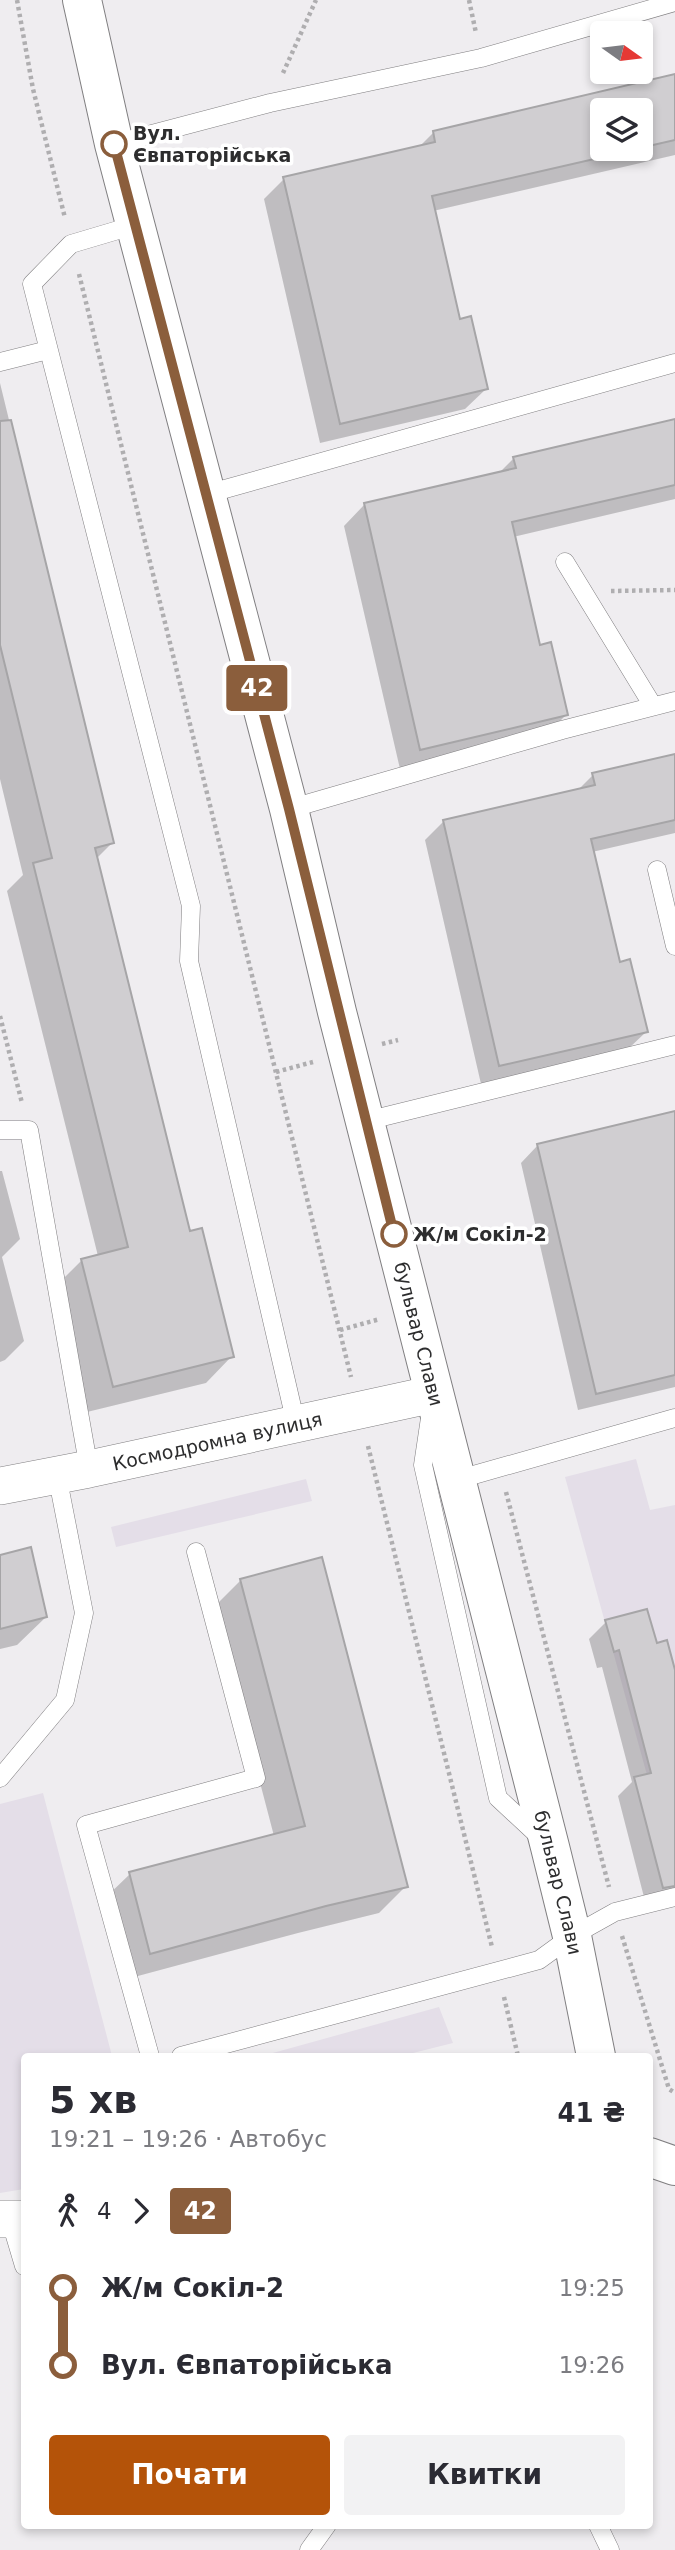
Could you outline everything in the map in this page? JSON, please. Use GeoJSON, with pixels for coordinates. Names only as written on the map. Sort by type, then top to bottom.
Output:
{"type":"FeatureCollection","features":[{"type":"Feature","properties":{"kind":"street","name":"бульвар Слави"},"geometry":{"type":"LineString","coordinates":[[87,4],[114,144],[289,809],[572,1936],[595,2053]]}},
{"type":"Feature","properties":{"kind":"street","name":"Космодромна вулиця"},"geometry":{"type":"LineString","coordinates":[[0,1486],[434,1394]]}},
{"type":"Feature","properties":{"kind":"street"},"geometry":{"type":"LineString","coordinates":[[653,2158],[675,2166]]}},
{"type":"Feature","properties":{"kind":"lane"},"geometry":{"type":"LineString","coordinates":[[114,144],[270,103],[481,58],[675,2]]}},
{"type":"Feature","properties":{"kind":"lane"},"geometry":{"type":"LineString","coordinates":[[135,225],[71,244],[32,284],[191,906],[189,961],[296,1424]]}},
{"type":"Feature","properties":{"kind":"lane"},"geometry":{"type":"LineString","coordinates":[[0,362],[48,350]]}},
{"type":"Feature","properties":{"kind":"lane"},"geometry":{"type":"LineString","coordinates":[[207,494],[675,363]]}},
{"type":"Feature","properties":{"kind":"lane"},"geometry":{"type":"LineString","coordinates":[[565,562],[653,706]]}},
{"type":"Feature","properties":{"kind":"lane"},"geometry":{"type":"LineString","coordinates":[[289,809],[675,701]]}},
{"type":"Feature","properties":{"kind":"lane"},"geometry":{"type":"LineString","coordinates":[[657,870],[675,946]]}},
{"type":"Feature","properties":{"kind":"lane"},"geometry":{"type":"LineString","coordinates":[[366,1121],[675,1045]]}},
{"type":"Feature","properties":{"kind":"lane"},"geometry":{"type":"LineString","coordinates":[[0,1130],[29,1130],[73,1472],[84,1613],[65,1700],[0,1778]]}},
{"type":"Feature","properties":{"kind":"lane"},"geometry":{"type":"LineString","coordinates":[[434,1394],[423,1465],[498,1798],[550,1847]]}},
{"type":"Feature","properties":{"kind":"lane"},"geometry":{"type":"LineString","coordinates":[[456,1480],[675,1418]]}},
{"type":"Feature","properties":{"kind":"lane"},"geometry":{"type":"LineString","coordinates":[[149,2053],[86,1825],[256,1778],[195,1552]]}},
{"type":"Feature","properties":{"kind":"lane"},"geometry":{"type":"LineString","coordinates":[[192,2053],[539,1960],[572,1936],[615,1912],[675,1897]]}},
{"type":"Feature","properties":{"kind":"lane"},"geometry":{"type":"LineString","coordinates":[[12,2219],[21,2254]]}},
{"type":"Feature","properties":{"kind":"lane"},"geometry":{"type":"LineString","coordinates":[[309,2550],[324,2529]]}},
{"type":"Feature","properties":{"kind":"lane"},"geometry":{"type":"LineString","coordinates":[[600,2529],[610,2550]]}},
{"type":"Feature","properties":{"kind":"path"},"geometry":{"type":"LineString","coordinates":[[17,0],[33,89],[517,2053]]}},
{"type":"Feature","properties":{"kind":"path"},"geometry":{"type":"LineString","coordinates":[[270,103],[316,0]]}},
{"type":"Feature","properties":{"kind":"path"},"geometry":{"type":"LineString","coordinates":[[583,591],[675,590]]}},
{"type":"Feature","properties":{"kind":"path"},"geometry":{"type":"LineString","coordinates":[[0,1016],[29,1130]]}},
{"type":"Feature","properties":{"kind":"path"},"geometry":{"type":"LineString","coordinates":[[500,1467],[615,1912],[669,2089],[675,2093]]}},
{"type":"Feature","properties":{"kind":"shaded area"},"geometry":{"type":"Polygon","coordinates":[[[636,1459],[650,1510],[675,1505],[675,1767],[647,1775],[565,1477],[636,1459]]]}},
{"type":"Feature","properties":{"kind":"shaded area"},"geometry":{"type":"Polygon","coordinates":[[[306,1479],[312,1501],[116,1547],[111,1527],[306,1479]]]}},
{"type":"Feature","properties":{"kind":"shaded area"},"geometry":{"type":"Polygon","coordinates":[[[43,1793],[111,2053],[21,2053],[21,2190],[0,2193],[0,1804],[43,1793]]]}},
{"type":"Feature","properties":{"kind":"shaded area"},"geometry":{"type":"Polygon","coordinates":[[[439,2007],[453,2043],[413,2053],[273,2053],[439,2007]]]}},
{"type":"Feature","properties":{"kind":"building"},"geometry":{"type":"Polygon","coordinates":[[[675,74],[675,140],[653,145],[653,98],[590,98],[590,160],[432,196],[460,319],[471,316],[488,389],[340,424],[283,177],[435,142],[433,131],[633,84],[653,84],[653,79],[675,74]]]}},
{"type":"Feature","properties":{"kind":"building"},"geometry":{"type":"Polygon","coordinates":[[[675,419],[675,485],[512,522],[540,645],[551,642],[568,715],[420,750],[364,503],[516,468],[513,457],[675,419]]]}},
{"type":"Feature","properties":{"kind":"building"},"geometry":{"type":"Polygon","coordinates":[[[11,420],[114,843],[95,848],[190,1231],[202,1228],[234,1357],[113,1387],[81,1259],[128,1247],[33,863],[52,858],[0,645],[0,421],[11,420]]]}},
{"type":"Feature","properties":{"kind":"building"},"geometry":{"type":"Polygon","coordinates":[[[675,754],[675,820],[591,839],[620,962],[630,959],[648,1032],[499,1066],[443,820],[595,785],[592,773],[675,754]]]}},
{"type":"Feature","properties":{"kind":"building"},"geometry":{"type":"Polygon","coordinates":[[[675,1111],[675,1375],[596,1394],[537,1144],[675,1111]]]}},
{"type":"Feature","properties":{"kind":"building"},"geometry":{"type":"Polygon","coordinates":[[[31,1547],[47,1617],[0,1629],[0,1555],[31,1547]]]}},
{"type":"Feature","properties":{"kind":"building"},"geometry":{"type":"Polygon","coordinates":[[[322,1557],[408,1887],[326,1906],[150,1954],[129,1872],[305,1826],[240,1579],[322,1557]]]}},
{"type":"Feature","properties":{"kind":"building"},"geometry":{"type":"Polygon","coordinates":[[[647,1609],[657,1643],[667,1640],[675,1670],[675,1886],[663,1888],[634,1777],[651,1773],[619,1650],[614,1652],[605,1620],[647,1609]]]}},
{"type":"Feature","properties":{"kind":"bus line","name":"42"},"geometry":{"type":"LineString","coordinates":[[114,144],[289,809],[394,1234]]}},
{"type":"Feature","properties":{"kind":"place","name":"Вул. Євпаторійська"},"geometry":{"type":"Point","coordinates":[114,144]}},
{"type":"Feature","properties":{"kind":"place","name":"Ж/м Сокіл-2"},"geometry":{"type":"Point","coordinates":[394,1234]}}]}
